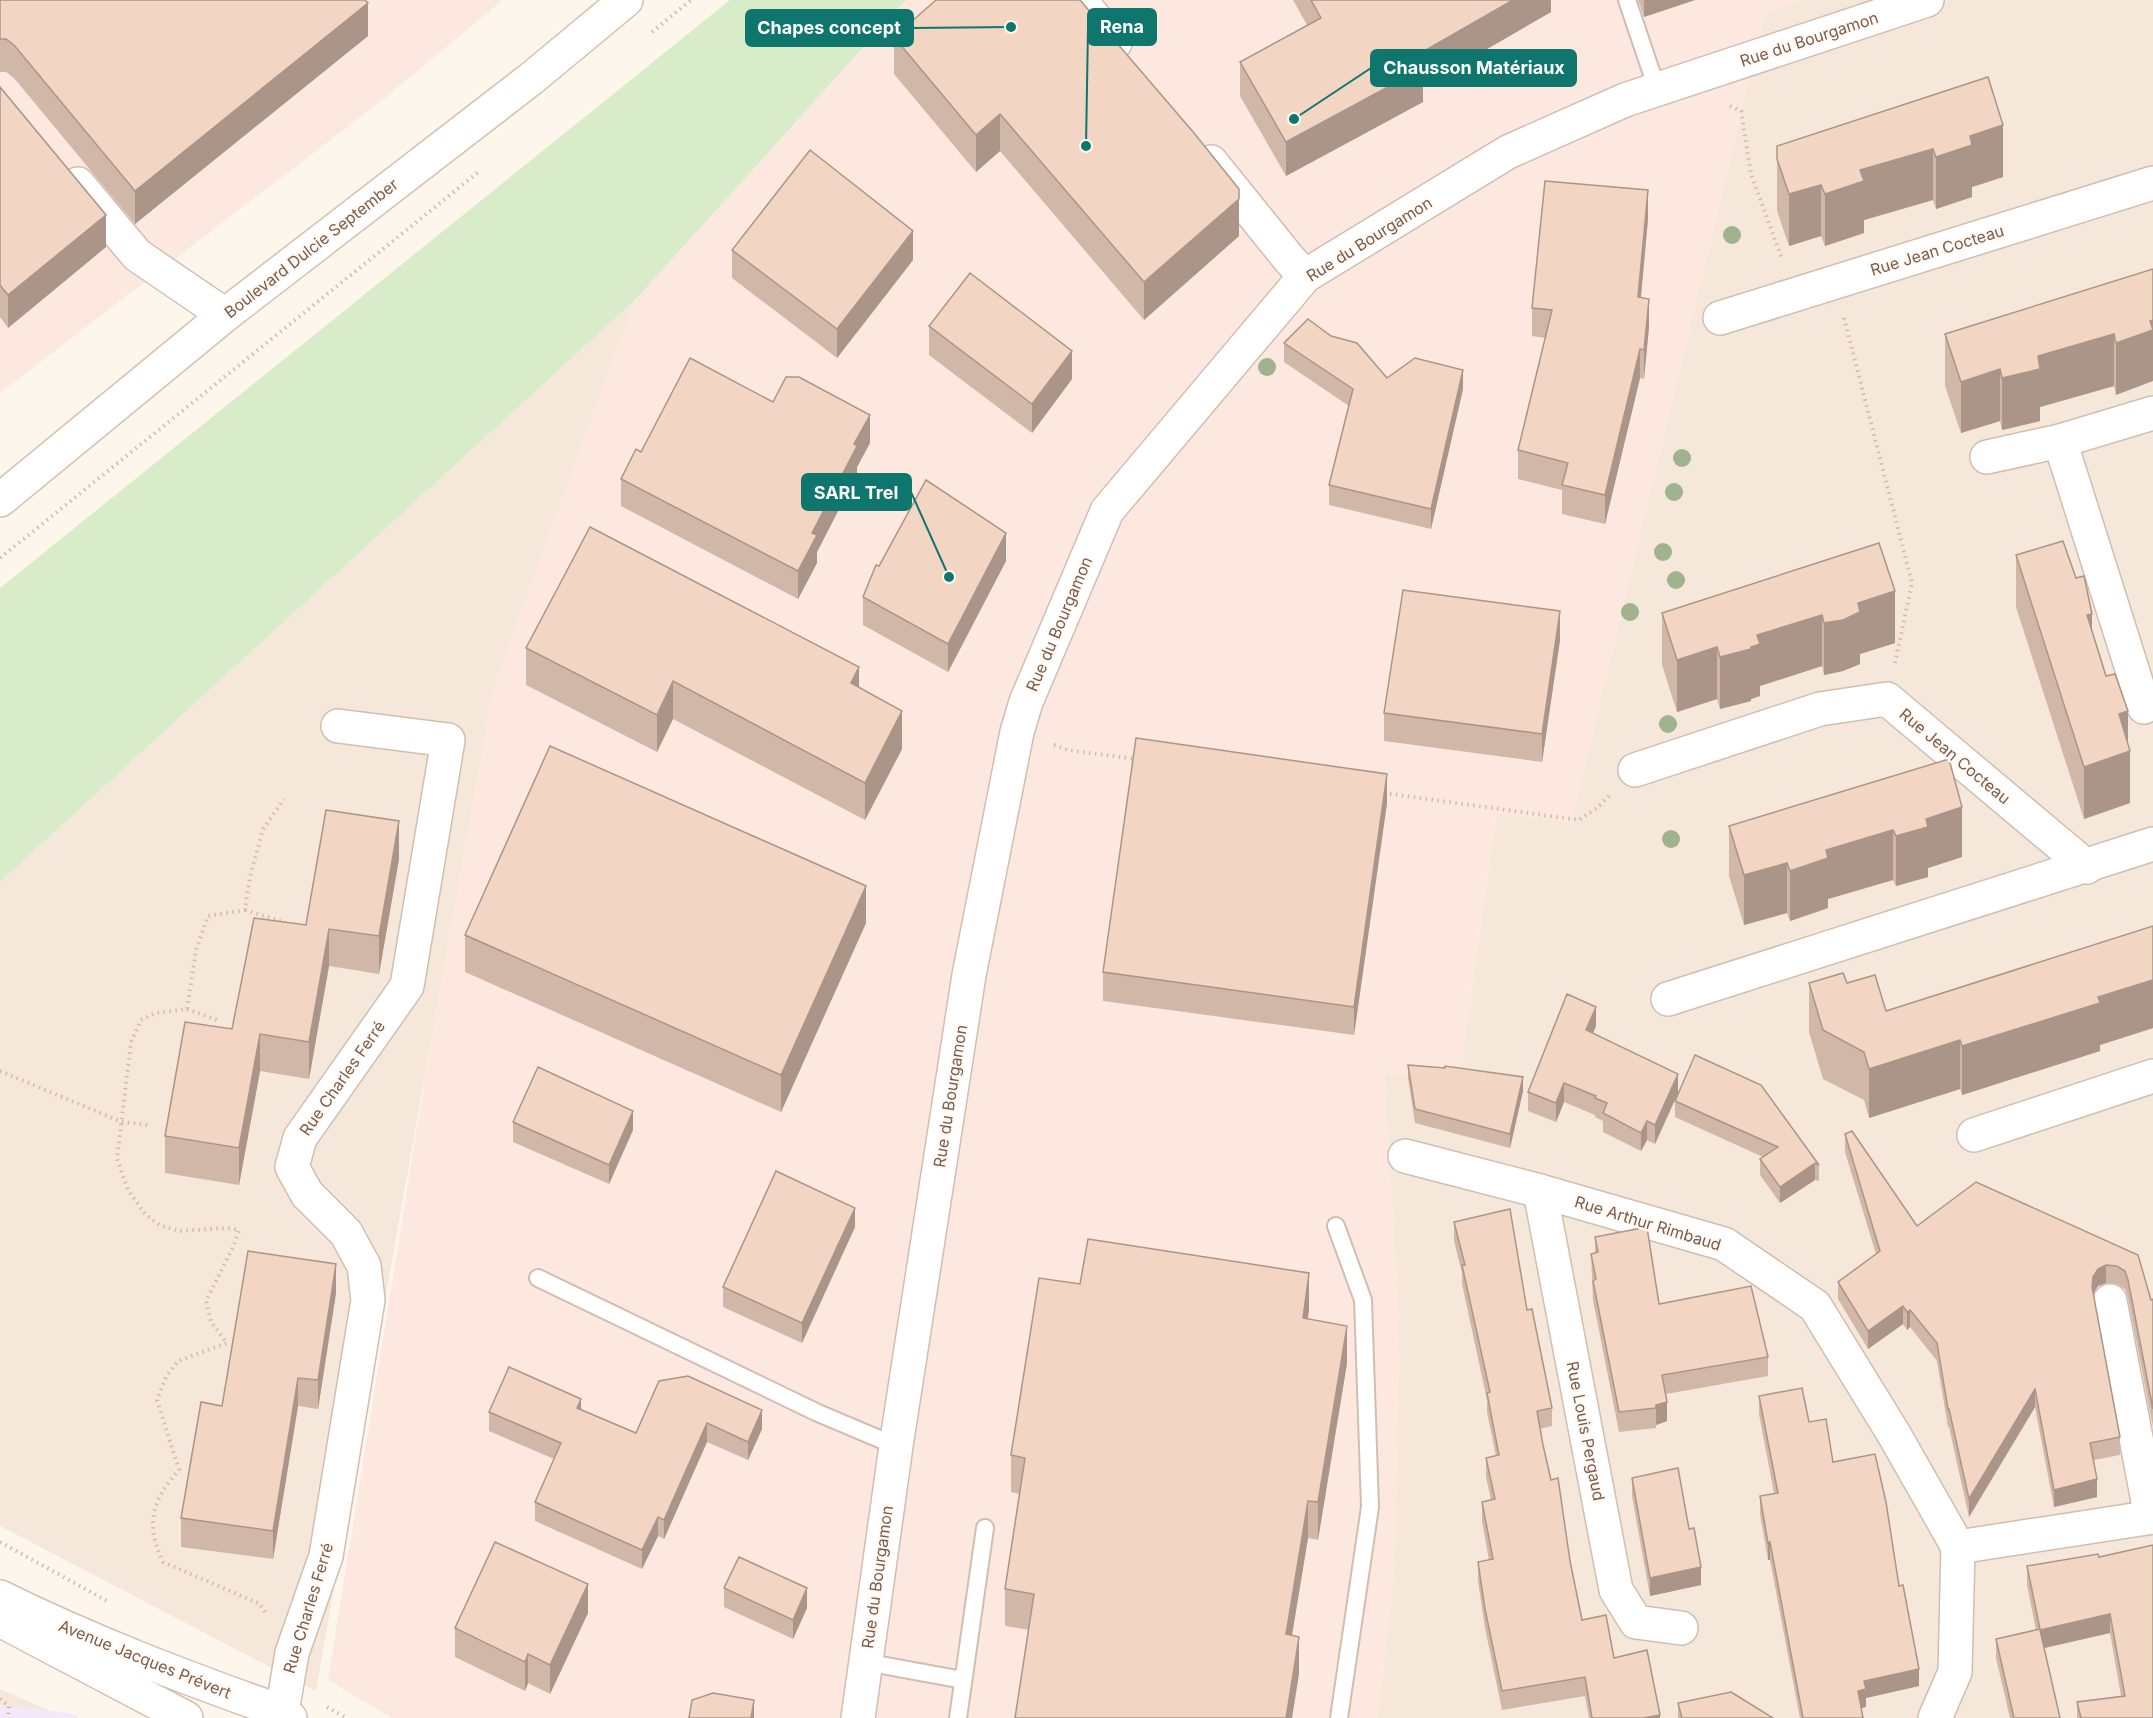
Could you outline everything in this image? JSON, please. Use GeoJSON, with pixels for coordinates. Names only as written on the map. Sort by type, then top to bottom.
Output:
{"type":"FeatureCollection","features":[{"type":"Feature","properties":{"kind":"street","name":"Boulevard Dulcie September"},"geometry":{"type":"LineString","coordinates":[[0,500],[225,315],[532,78],[626,0]]}},
{"type":"Feature","properties":{"kind":"street"},"geometry":{"type":"LineString","coordinates":[[1080,0],[1132,65]]}},
{"type":"Feature","properties":{"kind":"street","name":"Rue du Bourgamon"},"geometry":{"type":"LineString","coordinates":[[858,1718],[896,1446],[969,975],[1017,732],[1026,702],[1107,511],[1305,276],[1508,152],[1625,100],[1887,6],[1927,0]]}},
{"type":"Feature","properties":{"kind":"street"},"geometry":{"type":"LineString","coordinates":[[1192,139],[1305,276]]}},
{"type":"Feature","properties":{"kind":"street"},"geometry":{"type":"LineString","coordinates":[[61,163],[137,255],[225,315]]}},
{"type":"Feature","properties":{"kind":"street","name":"Rue Jean Cocteau"},"geometry":{"type":"LineString","coordinates":[[1720,318],[2153,183]]}},
{"type":"Feature","properties":{"kind":"street"},"geometry":{"type":"LineString","coordinates":[[1988,457],[2060,441],[2153,413]]}},
{"type":"Feature","properties":{"kind":"street"},"geometry":{"type":"LineString","coordinates":[[2060,441],[2150,710]]}},
{"type":"Feature","properties":{"kind":"street","name":"Rue Jean Cocteau"},"geometry":{"type":"LineString","coordinates":[[1635,770],[1820,709],[1887,699],[2087,867]]}},
{"type":"Feature","properties":{"kind":"street","name":"Rue Charles Ferré"},"geometry":{"type":"LineString","coordinates":[[284,1716],[292,1653],[326,1556],[368,1300],[364,1266],[346,1233],[307,1194],[292,1167],[300,1138],[407,986],[448,740],[338,726]]}},
{"type":"Feature","properties":{"kind":"street"},"geometry":{"type":"LineString","coordinates":[[1668,999],[2087,867],[2153,844]]}},
{"type":"Feature","properties":{"kind":"street"},"geometry":{"type":"LineString","coordinates":[[1974,1135],[2153,1076]]}},
{"type":"Feature","properties":{"kind":"street","name":"Rue Arthur Rimbaud"},"geometry":{"type":"LineString","coordinates":[[1405,1156],[1540,1191],[1724,1244],[1815,1306],[1895,1436],[1958,1547]]}},
{"type":"Feature","properties":{"kind":"street","name":"Rue Louis Pergaud"},"geometry":{"type":"LineString","coordinates":[[1540,1191],[1616,1590],[1636,1622],[1681,1628]]}},
{"type":"Feature","properties":{"kind":"street"},"geometry":{"type":"LineString","coordinates":[[1935,1718],[1955,1672],[1958,1547],[2152,1517],[2110,1300]]}},
{"type":"Feature","properties":{"kind":"street","name":"Avenue Jacques Prévert"},"geometry":{"type":"LineString","coordinates":[[0,1597],[179,1676],[284,1716]]}},
{"type":"Feature","properties":{"kind":"street","name":"Avenue Jacques Prévert"},"geometry":{"type":"LineString","coordinates":[[0,1620],[186,1718]]}},
{"type":"Feature","properties":{"kind":"lane"},"geometry":{"type":"LineString","coordinates":[[1627,0],[1657,89]]}},
{"type":"Feature","properties":{"kind":"lane"},"geometry":{"type":"LineString","coordinates":[[1336,1226],[1363,1300],[1370,1507],[1339,1718]]}},
{"type":"Feature","properties":{"kind":"lane"},"geometry":{"type":"LineString","coordinates":[[538,1278],[818,1413],[896,1446]]}},
{"type":"Feature","properties":{"kind":"lane"},"geometry":{"type":"LineString","coordinates":[[958,1718],[985,1528]]}},
{"type":"Feature","properties":{"kind":"lane"},"geometry":{"type":"LineString","coordinates":[[0,1582],[123,1651]]}},
{"type":"Feature","properties":{"kind":"lane"},"geometry":{"type":"LineString","coordinates":[[866,1662],[963,1680]]}},
{"type":"Feature","properties":{"kind":"path"},"geometry":{"type":"LineString","coordinates":[[645,37],[691,0]]}},
{"type":"Feature","properties":{"kind":"path"},"geometry":{"type":"LineString","coordinates":[[1694,77],[1703,94],[1741,111],[1750,174],[1795,295]]}},
{"type":"Feature","properties":{"kind":"path"},"geometry":{"type":"LineString","coordinates":[[0,558],[488,164]]}},
{"type":"Feature","properties":{"kind":"path"},"geometry":{"type":"LineString","coordinates":[[1835,282],[1912,583],[1887,699]]}},
{"type":"Feature","properties":{"kind":"path"},"geometry":{"type":"LineString","coordinates":[[1017,732],[1068,750],[1139,759]]}},
{"type":"Feature","properties":{"kind":"path"},"geometry":{"type":"LineString","coordinates":[[1377,792],[1579,820],[1598,807],[1635,770]]}},
{"type":"Feature","properties":{"kind":"path"},"geometry":{"type":"LineString","coordinates":[[245,910],[250,877],[263,829],[284,799]]}},
{"type":"Feature","properties":{"kind":"path"},"geometry":{"type":"LineString","coordinates":[[187,1009],[196,950],[208,916],[245,910],[286,923]]}},
{"type":"Feature","properties":{"kind":"path"},"geometry":{"type":"LineString","coordinates":[[217,1020],[187,1009],[156,1013],[141,1020],[131,1042],[117,1159],[128,1190],[145,1214],[159,1225],[180,1231],[226,1228],[239,1230],[206,1301],[211,1322],[227,1343],[178,1361],[166,1377],[157,1400],[179,1470],[164,1486],[153,1509],[156,1547],[163,1562],[260,1604],[292,1653]]}},
{"type":"Feature","properties":{"kind":"path"},"geometry":{"type":"LineString","coordinates":[[0,1071],[122,1122],[148,1125]]}},
{"type":"Feature","properties":{"kind":"path"},"geometry":{"type":"LineString","coordinates":[[0,1699],[9,1706],[8,1718]]}},
{"type":"Feature","properties":{"kind":"shaded area"},"geometry":{"type":"Polygon","coordinates":[[[0,0],[503,0],[380,102],[0,393],[0,0]]]}},
{"type":"Feature","properties":{"kind":"shaded area"},"geometry":{"type":"Polygon","coordinates":[[[906,0],[1801,0],[1766,12],[1572,822],[1497,812],[1459,1081],[1384,1074],[1399,1316],[1395,1562],[1378,1718],[392,1718],[328,1680],[440,985],[493,690],[635,300],[906,0]]]}},
{"type":"Feature","properties":{"kind":"shaded area"},"geometry":{"type":"Polygon","coordinates":[[[1801,0],[2153,0],[2153,1718],[1378,1718],[1395,1562],[1399,1316],[1384,1073],[1459,1081],[1497,812],[1571,822],[1766,11],[1801,0]]]}},
{"type":"Feature","properties":{"kind":"shaded area"},"geometry":{"type":"Polygon","coordinates":[[[635,300],[493,690],[316,1691],[0,1526],[0,882],[635,300]]]}},
{"type":"Feature","properties":{"kind":"shaded area"},"geometry":{"type":"Polygon","coordinates":[[[0,1689],[67,1718],[0,1718],[0,1689]]]}},
{"type":"Feature","properties":{"kind":"shaded area"},"geometry":{"type":"Polygon","coordinates":[[[0,1705],[70,1713],[79,1718],[0,1718],[0,1705]]]}},
{"type":"Feature","properties":{"kind":"green space"},"geometry":{"type":"Polygon","coordinates":[[[730,0],[906,0],[635,300],[0,882],[0,588],[730,0]]]}},
{"type":"Feature","properties":{"kind":"building"},"geometry":{"type":"Polygon","coordinates":[[[0,0],[365,0],[368,3],[135,191],[14,45],[6,39],[0,39],[0,0]]]}},
{"type":"Feature","properties":{"kind":"building"},"geometry":{"type":"Polygon","coordinates":[[[936,0],[1080,0],[1239,189],[1239,199],[1144,282],[1000,114],[976,135],[894,37],[936,0]]]}},
{"type":"Feature","properties":{"kind":"building"},"geometry":{"type":"Polygon","coordinates":[[[1311,0],[1513,0],[1417,55],[1423,68],[1286,142],[1240,62],[1321,18],[1311,0]]]}},
{"type":"Feature","properties":{"kind":"building"},"geometry":{"type":"Polygon","coordinates":[[[1988,77],[2003,125],[1970,136],[1972,145],[1936,157],[1933,149],[1860,170],[1864,181],[1825,194],[1821,185],[1789,194],[1777,159],[1777,146],[1988,77]]]}},
{"type":"Feature","properties":{"kind":"building"},"geometry":{"type":"Polygon","coordinates":[[[0,87],[106,215],[8,295],[0,285],[0,87]]]}},
{"type":"Feature","properties":{"kind":"building"},"geometry":{"type":"Polygon","coordinates":[[[810,150],[913,231],[837,329],[732,250],[810,150]]]}},
{"type":"Feature","properties":{"kind":"building"},"geometry":{"type":"Polygon","coordinates":[[[1545,181],[1648,190],[1638,297],[1649,299],[1644,350],[1640,349],[1605,495],[1562,485],[1568,463],[1518,450],[1552,310],[1532,308],[1545,181]]]}},
{"type":"Feature","properties":{"kind":"building"},"geometry":{"type":"Polygon","coordinates":[[[2153,269],[2153,320],[2150,321],[2153,330],[2116,343],[2114,334],[2038,356],[2040,369],[2002,378],[2000,369],[1961,382],[1945,334],[2153,269]]]}},
{"type":"Feature","properties":{"kind":"building"},"geometry":{"type":"Polygon","coordinates":[[[970,273],[1072,351],[1032,404],[929,326],[970,273]]]}},
{"type":"Feature","properties":{"kind":"building"},"geometry":{"type":"Polygon","coordinates":[[[1308,319],[1331,336],[1357,343],[1387,378],[1415,358],[1463,370],[1431,509],[1329,485],[1353,389],[1284,343],[1308,319]]]}},
{"type":"Feature","properties":{"kind":"building"},"geometry":{"type":"Polygon","coordinates":[[[690,358],[773,402],[786,377],[799,377],[870,415],[854,444],[857,446],[812,533],[817,535],[798,571],[621,479],[636,449],[641,452],[690,358]]]}},
{"type":"Feature","properties":{"kind":"building"},"geometry":{"type":"Polygon","coordinates":[[[926,480],[1006,533],[948,644],[863,597],[876,565],[879,566],[926,480]]]}},
{"type":"Feature","properties":{"kind":"building"},"geometry":{"type":"Polygon","coordinates":[[[590,527],[859,667],[851,683],[902,711],[865,783],[673,681],[657,715],[526,648],[590,527]]]}},
{"type":"Feature","properties":{"kind":"building"},"geometry":{"type":"Polygon","coordinates":[[[2063,541],[2076,578],[2084,576],[2092,614],[2087,615],[2106,676],[2115,674],[2128,711],[2119,714],[2130,751],[2084,767],[2016,555],[2063,541]]]}},
{"type":"Feature","properties":{"kind":"building"},"geometry":{"type":"Polygon","coordinates":[[[1879,543],[1895,591],[1858,603],[1860,612],[1843,620],[1824,623],[1822,615],[1757,635],[1760,644],[1751,649],[1720,657],[1717,647],[1677,660],[1662,613],[1879,543]]]}},
{"type":"Feature","properties":{"kind":"building"},"geometry":{"type":"Polygon","coordinates":[[[1403,590],[1560,611],[1542,734],[1384,713],[1403,590]]]}},
{"type":"Feature","properties":{"kind":"building"},"geometry":{"type":"Polygon","coordinates":[[[1136,738],[1387,774],[1354,1007],[1103,972],[1136,738]]]}},
{"type":"Feature","properties":{"kind":"building"},"geometry":{"type":"Polygon","coordinates":[[[550,746],[866,886],[781,1075],[465,935],[550,746]]]}},
{"type":"Feature","properties":{"kind":"building"},"geometry":{"type":"Polygon","coordinates":[[[1949,759],[1962,807],[1926,819],[1928,827],[1896,836],[1893,830],[1826,850],[1828,858],[1790,871],[1787,863],[1744,875],[1729,826],[1949,759]]]}},
{"type":"Feature","properties":{"kind":"building"},"geometry":{"type":"Polygon","coordinates":[[[326,810],[399,821],[379,936],[329,929],[309,1042],[260,1034],[239,1148],[165,1136],[185,1022],[232,1029],[254,918],[306,925],[326,810]]]}},
{"type":"Feature","properties":{"kind":"building"},"geometry":{"type":"Polygon","coordinates":[[[2153,926],[2153,980],[2098,997],[2100,1003],[1962,1046],[1960,1040],[1869,1069],[1864,1052],[1823,1030],[1809,983],[1843,973],[1847,983],[1875,975],[1886,1011],[2153,926]]]}},
{"type":"Feature","properties":{"kind":"building"},"geometry":{"type":"Polygon","coordinates":[[[1567,994],[1596,1007],[1586,1030],[1678,1074],[1655,1125],[1647,1121],[1641,1133],[1603,1113],[1607,1103],[1564,1083],[1556,1103],[1528,1092],[1567,994]]]}},
{"type":"Feature","properties":{"kind":"building"},"geometry":{"type":"Polygon","coordinates":[[[1695,1055],[1761,1085],[1819,1165],[1815,1163],[1780,1187],[1760,1159],[1778,1147],[1675,1101],[1695,1055]]]}},
{"type":"Feature","properties":{"kind":"building"},"geometry":{"type":"Polygon","coordinates":[[[1408,1065],[1445,1068],[1445,1066],[1523,1077],[1510,1134],[1415,1109],[1408,1065]]]}},
{"type":"Feature","properties":{"kind":"building"},"geometry":{"type":"Polygon","coordinates":[[[538,1067],[633,1111],[609,1165],[513,1122],[538,1067]]]}},
{"type":"Feature","properties":{"kind":"building"},"geometry":{"type":"Polygon","coordinates":[[[1852,1131],[1917,1226],[1976,1182],[2138,1255],[2151,1300],[2153,1299],[2153,1409],[2128,1280],[2125,1271],[2117,1266],[2106,1265],[2098,1269],[2093,1277],[2092,1287],[2120,1437],[2090,1443],[2097,1479],[2054,1490],[2035,1389],[1969,1499],[1948,1409],[1937,1343],[1910,1310],[1907,1312],[1903,1306],[1868,1331],[1838,1282],[1880,1251],[1845,1134],[1852,1131]]]}},
{"type":"Feature","properties":{"kind":"building"},"geometry":{"type":"Polygon","coordinates":[[[776,1171],[855,1208],[802,1323],[723,1287],[776,1171]]]}},
{"type":"Feature","properties":{"kind":"building"},"geometry":{"type":"Polygon","coordinates":[[[1510,1209],[1527,1310],[1532,1309],[1552,1408],[1537,1411],[1551,1480],[1558,1478],[1570,1561],[1582,1620],[1606,1615],[1614,1658],[1647,1650],[1660,1715],[1643,1718],[1592,1718],[1585,1677],[1502,1691],[1478,1562],[1493,1559],[1482,1502],[1495,1499],[1486,1458],[1499,1455],[1487,1393],[1490,1392],[1462,1265],[1465,1265],[1454,1222],[1510,1209]]]}},
{"type":"Feature","properties":{"kind":"building"},"geometry":{"type":"Polygon","coordinates":[[[1647,1227],[1659,1304],[1751,1286],[1768,1357],[1662,1375],[1667,1402],[1656,1405],[1656,1408],[1619,1412],[1593,1281],[1596,1279],[1591,1254],[1598,1252],[1595,1237],[1647,1227]]]}},
{"type":"Feature","properties":{"kind":"building"},"geometry":{"type":"Polygon","coordinates":[[[1088,1239],[1309,1273],[1303,1318],[1347,1326],[1318,1502],[1308,1501],[1286,1634],[1299,1637],[1286,1718],[1015,1718],[1034,1594],[1005,1589],[1025,1458],[1011,1455],[1039,1278],[1080,1284],[1088,1239]]]}},
{"type":"Feature","properties":{"kind":"building"},"geometry":{"type":"Polygon","coordinates":[[[248,1251],[336,1264],[318,1380],[298,1378],[273,1531],[181,1518],[201,1402],[222,1406],[248,1251]]]}},
{"type":"Feature","properties":{"kind":"building"},"geometry":{"type":"Polygon","coordinates":[[[509,1367],[581,1399],[577,1408],[636,1433],[659,1381],[688,1376],[762,1410],[748,1442],[707,1423],[664,1520],[658,1517],[642,1550],[535,1502],[561,1443],[489,1412],[509,1367]]]}},
{"type":"Feature","properties":{"kind":"building"},"geometry":{"type":"Polygon","coordinates":[[[1802,1388],[1809,1422],[1826,1419],[1833,1462],[1875,1454],[1886,1502],[1899,1586],[1903,1585],[1919,1669],[1864,1681],[1866,1689],[1858,1691],[1863,1718],[1803,1718],[1770,1542],[1768,1543],[1760,1496],[1778,1493],[1759,1396],[1802,1388]]]}},
{"type":"Feature","properties":{"kind":"building"},"geometry":{"type":"Polygon","coordinates":[[[1678,1468],[1689,1529],[1694,1528],[1701,1567],[1650,1578],[1632,1478],[1678,1468]]]}},
{"type":"Feature","properties":{"kind":"building"},"geometry":{"type":"Polygon","coordinates":[[[495,1542],[588,1584],[550,1665],[528,1654],[525,1662],[455,1628],[495,1542]]]}},
{"type":"Feature","properties":{"kind":"building"},"geometry":{"type":"Polygon","coordinates":[[[2153,1545],[2153,1718],[2081,1718],[2077,1702],[2125,1696],[2110,1614],[2040,1630],[2060,1718],[2014,1718],[1996,1639],[2040,1629],[2027,1566],[2098,1554],[2099,1557],[2153,1545]]]}},
{"type":"Feature","properties":{"kind":"building"},"geometry":{"type":"Polygon","coordinates":[[[739,1557],[807,1588],[793,1620],[724,1588],[739,1557]]]}},
{"type":"Feature","properties":{"kind":"building"},"geometry":{"type":"Polygon","coordinates":[[[1731,1692],[1773,1718],[1682,1718],[1678,1703],[1731,1692]]]}},
{"type":"Feature","properties":{"kind":"building"},"geometry":{"type":"Polygon","coordinates":[[[713,1693],[754,1700],[751,1718],[689,1718],[692,1700],[713,1693]]]}},
{"type":"Feature","properties":{"kind":"place","name":"Chapes concept"},"geometry":{"type":"Point","coordinates":[1011,27]}},
{"type":"Feature","properties":{"kind":"place","name":"Chausson Matériaux"},"geometry":{"type":"Point","coordinates":[1294,119]}},
{"type":"Feature","properties":{"kind":"place","name":"Rena"},"geometry":{"type":"Point","coordinates":[1086,146]}},
{"type":"Feature","properties":{"kind":"place","name":"SARL Trel"},"geometry":{"type":"Point","coordinates":[949,577]}}]}
